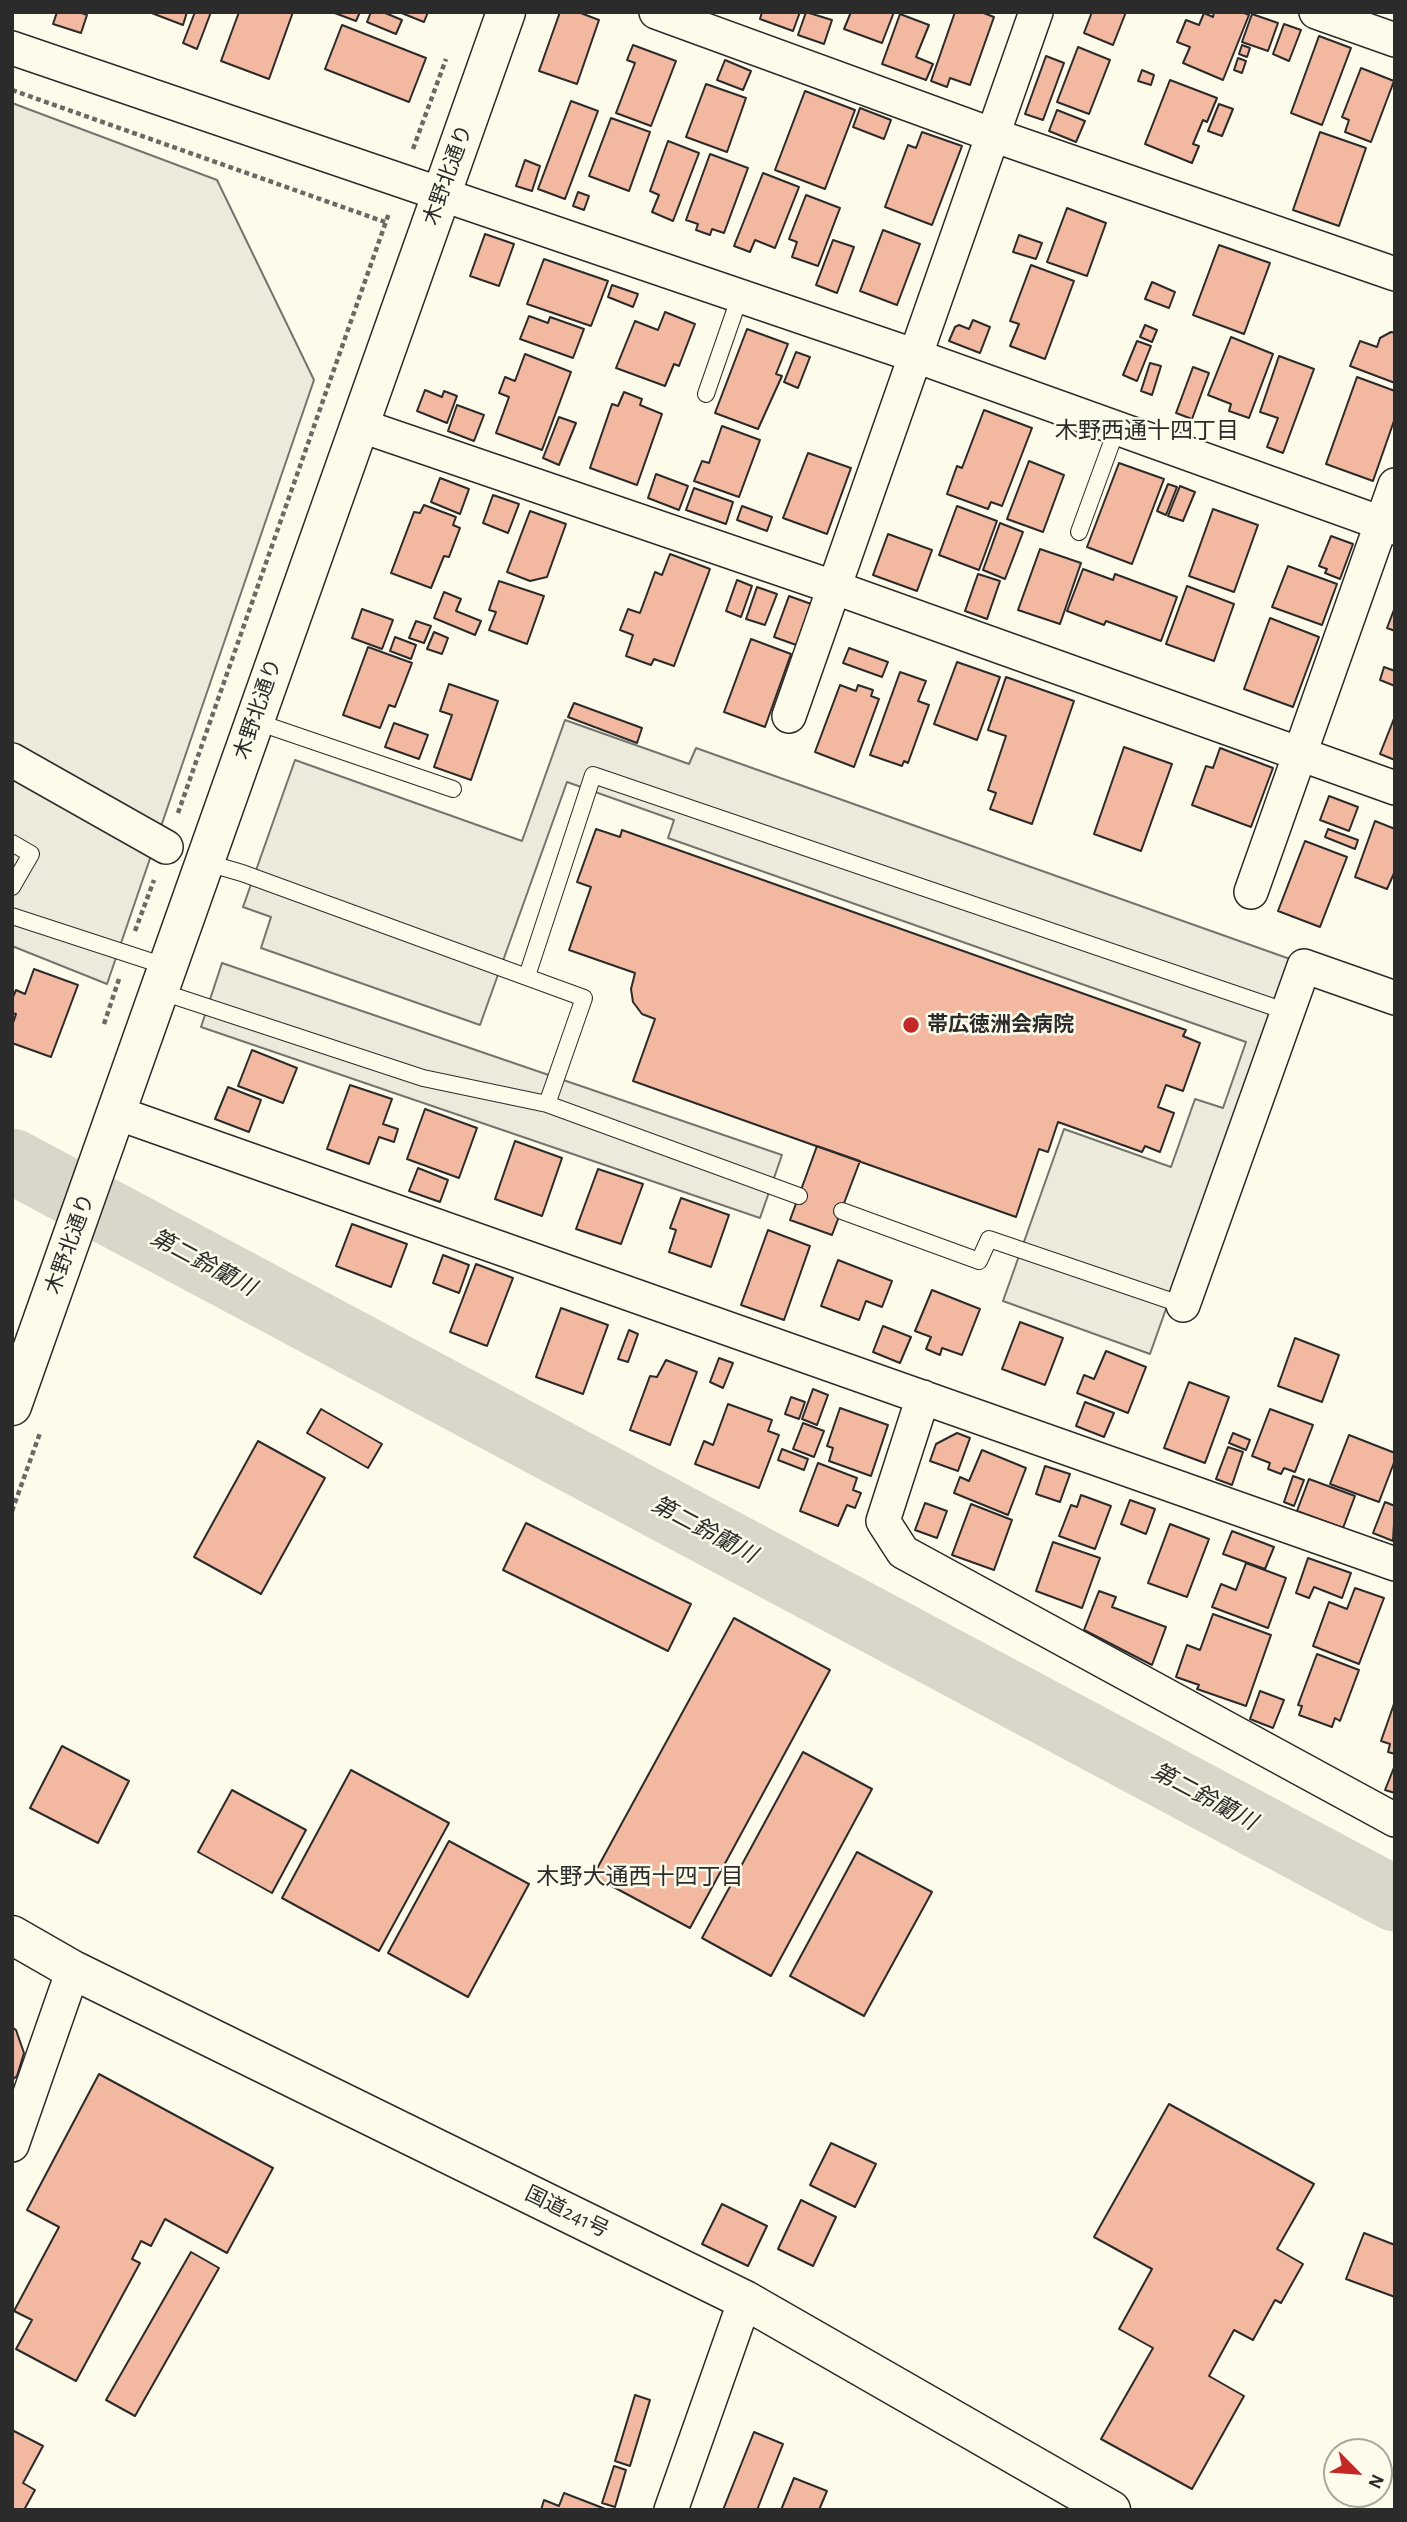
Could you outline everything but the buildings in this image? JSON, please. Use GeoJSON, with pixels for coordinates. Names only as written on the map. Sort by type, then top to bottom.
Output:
{"type":"FeatureCollection","features":[{"type":"Feature","properties":{"kind":"main road","name":"木野北通り"},"geometry":{"type":"LineString","coordinates":[[12,1406],[506,12]]}},
{"type":"Feature","properties":{"kind":"main road","name":"国道241号"},"geometry":{"type":"LineString","coordinates":[[12,1935],[73,1970],[745,2300],[1111,2510]]}},
{"type":"Feature","properties":{"kind":"street"},"geometry":{"type":"LineString","coordinates":[[656,12],[993,135],[1395,274]]}},
{"type":"Feature","properties":{"kind":"street"},"geometry":{"type":"LineString","coordinates":[[789,716],[1036,12]]}},
{"type":"Feature","properties":{"kind":"street"},"geometry":{"type":"LineString","coordinates":[[1316,12],[1395,40]]}},
{"type":"Feature","properties":{"kind":"street"},"geometry":{"type":"LineString","coordinates":[[12,48],[916,356],[1388,526]]}},
{"type":"Feature","properties":{"kind":"street"},"geometry":{"type":"LineString","coordinates":[[359,425],[834,587],[1395,788]]}},
{"type":"Feature","properties":{"kind":"street"},"geometry":{"type":"LineString","coordinates":[[1251,892],[1299,754],[1388,526],[1395,485]]}},
{"type":"Feature","properties":{"kind":"street"},"geometry":{"type":"LineString","coordinates":[[12,760],[166,847]]}},
{"type":"Feature","properties":{"kind":"street"},"geometry":{"type":"LineString","coordinates":[[1183,1306],[1304,966],[1395,998]]}},
{"type":"Feature","properties":{"kind":"street"},"geometry":{"type":"LineString","coordinates":[[117,1113],[1395,1564]]}},
{"type":"Feature","properties":{"kind":"street"},"geometry":{"type":"LineString","coordinates":[[923,1397],[883,1521],[903,1552],[1395,1820]]}},
{"type":"Feature","properties":{"kind":"street"},"geometry":{"type":"LineString","coordinates":[[12,2145],[73,1970]]}},
{"type":"Feature","properties":{"kind":"street"},"geometry":{"type":"LineString","coordinates":[[671,2510],[745,2300]]}},
{"type":"Feature","properties":{"kind":"lane"},"geometry":{"type":"LineString","coordinates":[[706,394],[740,296]]}},
{"type":"Feature","properties":{"kind":"lane"},"geometry":{"type":"LineString","coordinates":[[1079,532],[1117,428]]}},
{"type":"Feature","properties":{"kind":"lane"},"geometry":{"type":"LineString","coordinates":[[254,722],[453,789]]}},
{"type":"Feature","properties":{"kind":"lane"},"geometry":{"type":"LineString","coordinates":[[527,976],[593,775],[1288,1012]]}},
{"type":"Feature","properties":{"kind":"lane"},"geometry":{"type":"LineString","coordinates":[[12,843],[31,854],[12,887]]}},
{"type":"Feature","properties":{"kind":"lane"},"geometry":{"type":"LineString","coordinates":[[204,862],[242,873],[584,998],[547,1104]]}},
{"type":"Feature","properties":{"kind":"lane"},"geometry":{"type":"LineString","coordinates":[[12,916],[127,954],[163,979],[423,1077],[547,1104],[799,1196]]}},
{"type":"Feature","properties":{"kind":"lane"},"geometry":{"type":"LineString","coordinates":[[842,1211],[979,1261],[989,1239],[1183,1306]]}},
{"type":"Feature","properties":{"kind":"path"},"geometry":{"type":"LineString","coordinates":[[102,1030],[385,222],[449,51]]}},
{"type":"Feature","properties":{"kind":"path"},"geometry":{"type":"LineString","coordinates":[[12,90],[385,222]]}},
{"type":"Feature","properties":{"kind":"shaded area"},"geometry":{"type":"Polygon","coordinates":[[[12,103],[217,180],[314,380],[107,984],[12,946],[12,103]]]}},
{"type":"Feature","properties":{"kind":"shaded area"},"geometry":{"type":"Polygon","coordinates":[[[565,720],[689,764],[696,748],[1290,959],[1150,1354],[1003,1301],[1064,1129],[1171,1167],[1195,1099],[1223,1108],[1246,1042],[668,838],[674,820],[567,782],[480,1025],[261,948],[271,917],[243,907],[295,760],[522,841],[565,720]]]}},
{"type":"Feature","properties":{"kind":"shaded area"},"geometry":{"type":"Polygon","coordinates":[[[222,963],[782,1155],[760,1218],[201,1027],[222,963]]]}},
{"type":"Feature","properties":{"kind":"waterway","name":"第二鈴蘭川"},"geometry":{"type":"LineString","coordinates":[[12,1161],[1395,1899]]}},
{"type":"Feature","properties":{"kind":"place","name":"帯広徳洲会病院"},"geometry":{"type":"Point","coordinates":[911,1025]}},
{"type":"Feature","properties":{"kind":"district","name":"木野西通十四丁目"},"geometry":{"type":"Point","coordinates":[1147,431]}},
{"type":"Feature","properties":{"kind":"district","name":"木野大通西十四丁目"},"geometry":{"type":"Point","coordinates":[640,1877]}}]}
